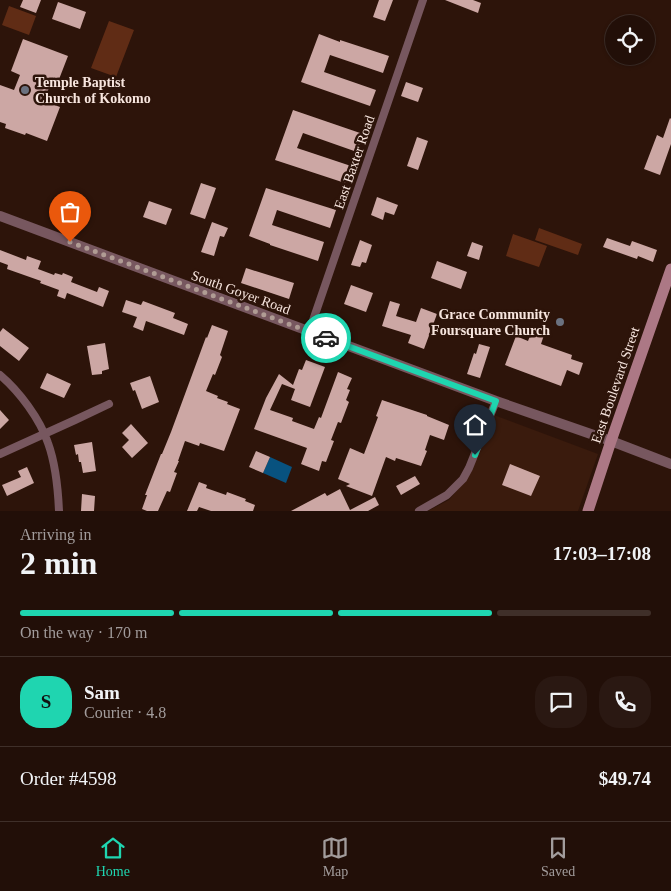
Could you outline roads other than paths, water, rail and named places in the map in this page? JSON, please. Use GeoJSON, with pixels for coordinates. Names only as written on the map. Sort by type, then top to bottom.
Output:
{"type":"FeatureCollection","features":[{"type":"Feature","properties":{"kind":"main road","name":"East Boulevard Street"},"geometry":{"type":"LineString","coordinates":[[588,511],[671,269]]}},
{"type":"Feature","properties":{"kind":"street","name":"East Baxter Road"},"geometry":{"type":"LineString","coordinates":[[309,332],[423,0]]}},
{"type":"Feature","properties":{"kind":"street","name":"South Goyer Road"},"geometry":{"type":"LineString","coordinates":[[0,216],[309,332],[671,464]]}},
{"type":"Feature","properties":{"kind":"street"},"geometry":{"type":"LineString","coordinates":[[0,374],[26,402],[49,444],[56,476],[60,511]]}},
{"type":"Feature","properties":{"kind":"street"},"geometry":{"type":"LineString","coordinates":[[419,511],[447,495],[463,479],[496,401]]}},
{"type":"Feature","properties":{"kind":"street"},"geometry":{"type":"LineString","coordinates":[[0,454],[109,404]]}},
{"type":"Feature","properties":{"kind":"water"},"geometry":{"type":"Polygon","coordinates":[[[270,457],[292,467],[286,483],[263,473],[270,457]]]}},
{"type":"Feature","properties":{"kind":"place","name":"Temple Baptist Church of Kokomo"},"geometry":{"type":"Point","coordinates":[25,90]}},
{"type":"Feature","properties":{"kind":"place","name":"Grace Community Foursquare Church"},"geometry":{"type":"Point","coordinates":[560,322]}}]}
